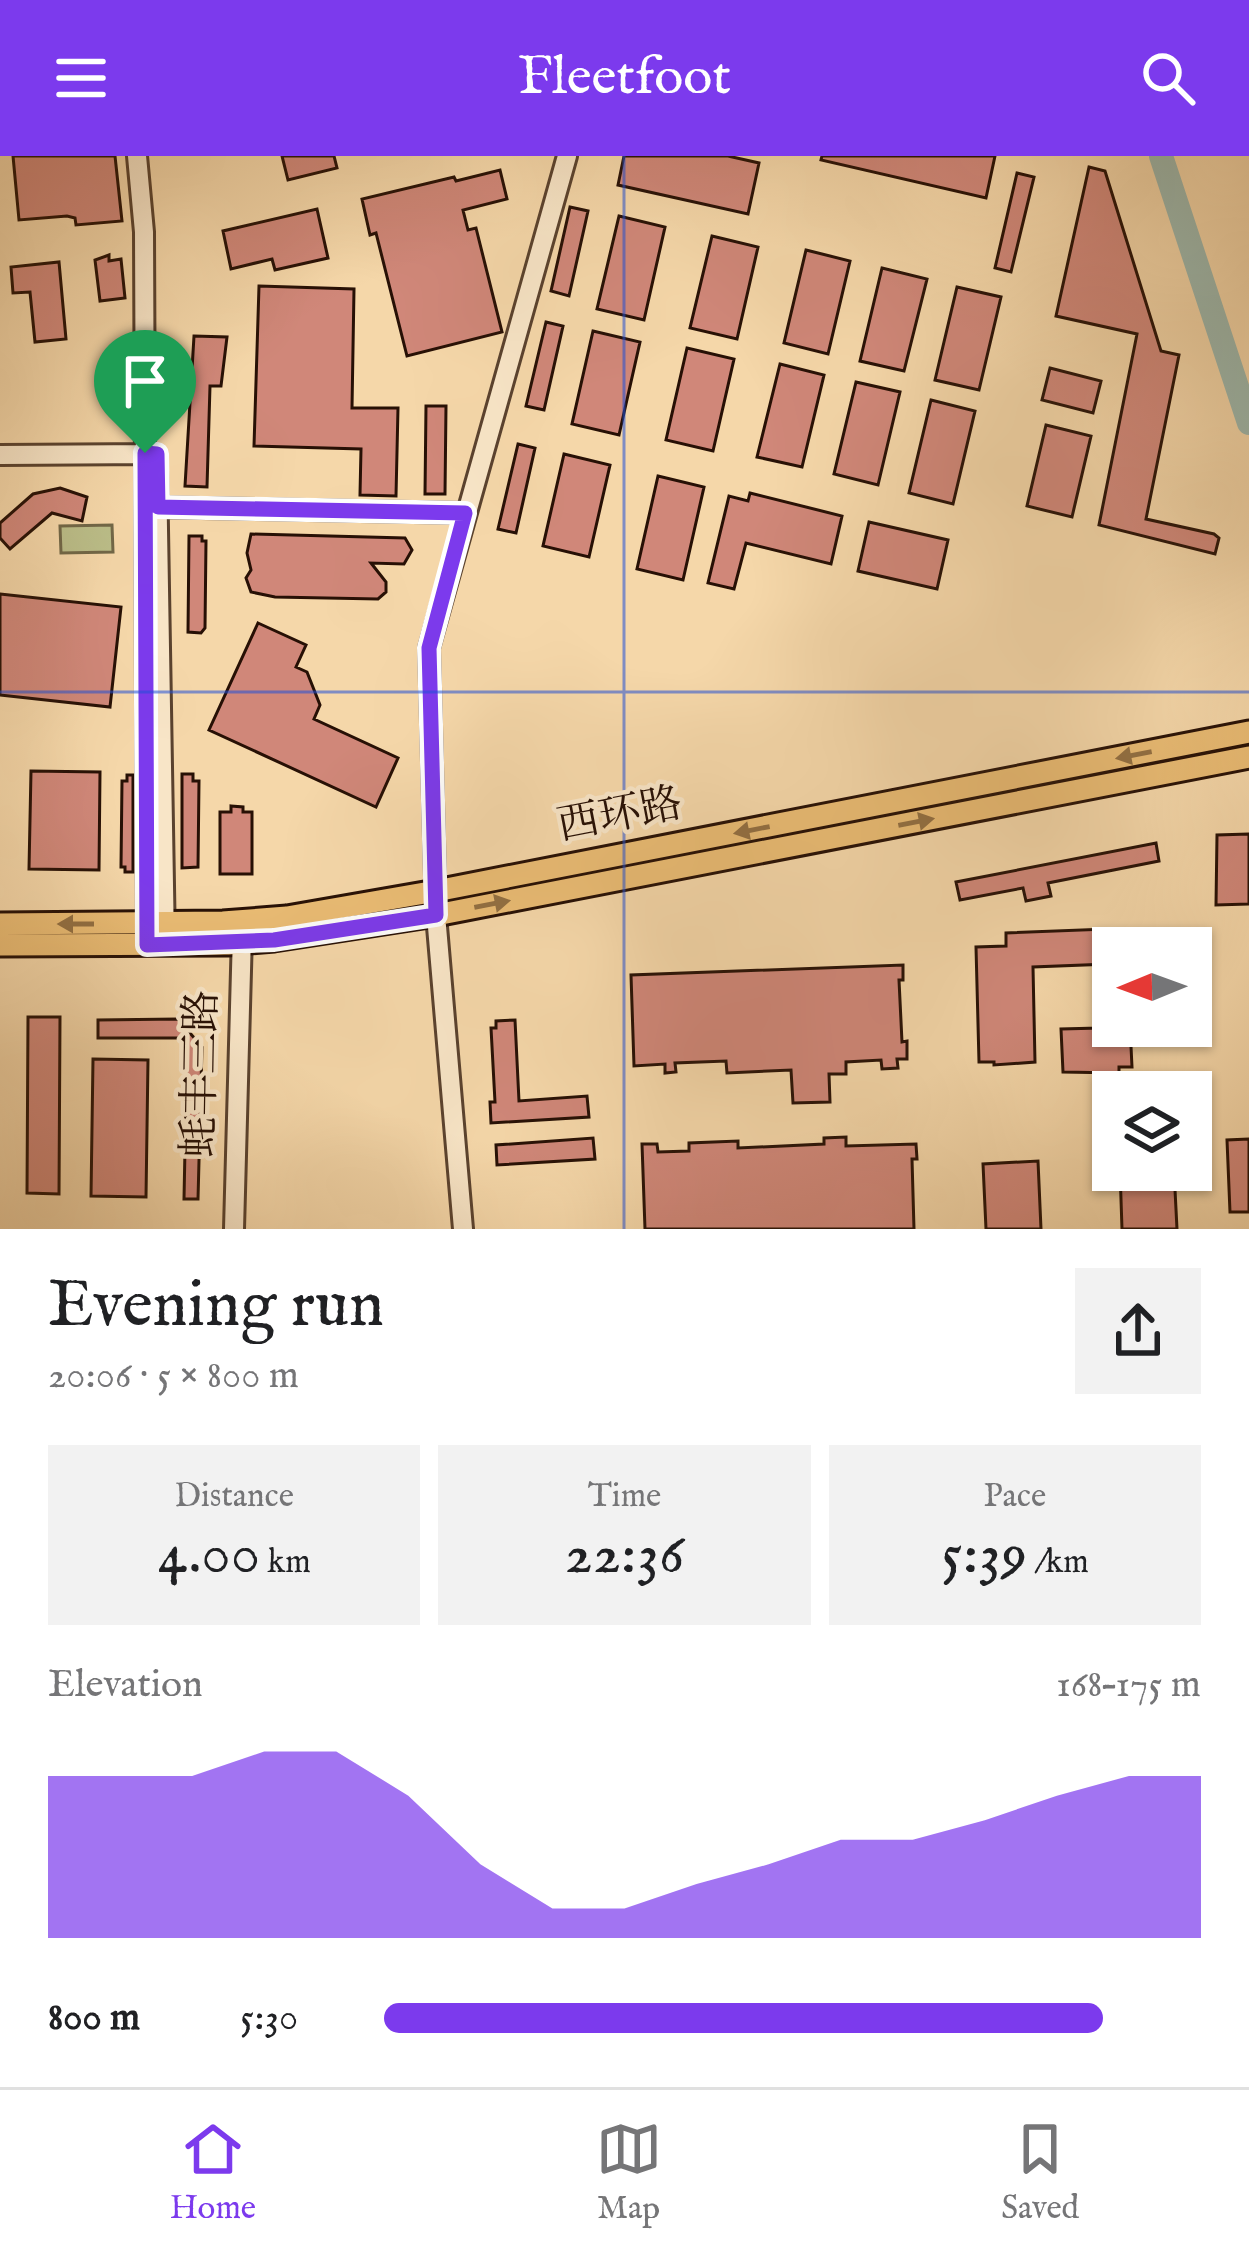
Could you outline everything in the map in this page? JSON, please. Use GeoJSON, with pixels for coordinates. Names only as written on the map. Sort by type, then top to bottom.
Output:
{"type":"FeatureCollection","features":[{"type":"Feature","properties":{"kind":"main road","name":"西环路"},"geometry":{"type":"LineString","coordinates":[[236,932],[287,917],[1249,732]]}},
{"type":"Feature","properties":{"kind":"main road","name":"西环路"},"geometry":{"type":"LineString","coordinates":[[0,945],[436,915],[1249,757]]}},
{"type":"Feature","properties":{"kind":"main road","name":"西环路"},"geometry":{"type":"LineString","coordinates":[[0,924],[156,934]]}},
{"type":"Feature","properties":{"kind":"street"},"geometry":{"type":"LineString","coordinates":[[136,156],[144,232],[151,454],[156,934]]}},
{"type":"Feature","properties":{"kind":"street"},"geometry":{"type":"LineString","coordinates":[[148,156],[154,226],[151,454]]}},
{"type":"Feature","properties":{"kind":"street"},"geometry":{"type":"LineString","coordinates":[[463,1229],[436,915],[429,648],[567,156]]}},
{"type":"Feature","properties":{"kind":"street"},"geometry":{"type":"LineString","coordinates":[[0,455],[151,454]]}},
{"type":"Feature","properties":{"kind":"street"},"geometry":{"type":"LineString","coordinates":[[152,507],[465,513]]}},
{"type":"Feature","properties":{"kind":"street","name":"蚝丰三路"},"geometry":{"type":"LineString","coordinates":[[224,1229],[236,932]]}},
{"type":"Feature","properties":{"kind":"street","name":"蚝丰三路"},"geometry":{"type":"LineString","coordinates":[[234,1229],[236,932]]}},
{"type":"Feature","properties":{"kind":"green space"},"geometry":{"type":"Polygon","coordinates":[[[112,525],[113,552],[61,553],[60,526],[112,525]]]}},
{"type":"Feature","properties":{"kind":"building"},"geometry":{"type":"Polygon","coordinates":[[[13,156],[115,156],[122,221],[76,225],[75,218],[67,216],[19,220],[13,156]]]}},
{"type":"Feature","properties":{"kind":"building"},"geometry":{"type":"Polygon","coordinates":[[[282,156],[334,156],[337,168],[288,180],[282,156]]]}},
{"type":"Feature","properties":{"kind":"building"},"geometry":{"type":"Polygon","coordinates":[[[624,156],[728,156],[759,163],[748,214],[618,185],[624,156]]]}},
{"type":"Feature","properties":{"kind":"building"},"geometry":{"type":"Polygon","coordinates":[[[822,156],[995,156],[986,198],[821,160],[822,156]]]}},
{"type":"Feature","properties":{"kind":"building"},"geometry":{"type":"Polygon","coordinates":[[[1089,167],[1105,171],[1161,351],[1179,355],[1146,519],[1214,534],[1219,538],[1215,554],[1099,525],[1137,334],[1056,316],[1089,167]]]}},
{"type":"Feature","properties":{"kind":"building"},"geometry":{"type":"Polygon","coordinates":[[[500,170],[507,199],[463,210],[468,230],[476,228],[502,332],[407,356],[376,233],[370,235],[362,199],[500,170]]]}},
{"type":"Feature","properties":{"kind":"building"},"geometry":{"type":"Polygon","coordinates":[[[1017,173],[1034,177],[1011,272],[995,268],[1017,173]]]}},
{"type":"Feature","properties":{"kind":"building"},"geometry":{"type":"Polygon","coordinates":[[[570,207],[588,211],[569,296],[551,291],[570,207]]]}},
{"type":"Feature","properties":{"kind":"building"},"geometry":{"type":"Polygon","coordinates":[[[317,209],[328,258],[275,270],[272,259],[231,269],[223,231],[317,209]]]}},
{"type":"Feature","properties":{"kind":"building"},"geometry":{"type":"Polygon","coordinates":[[[619,216],[665,227],[644,320],[597,309],[619,216]]]}},
{"type":"Feature","properties":{"kind":"building"},"geometry":{"type":"Polygon","coordinates":[[[712,236],[758,247],[737,339],[690,328],[712,236]]]}},
{"type":"Feature","properties":{"kind":"building"},"geometry":{"type":"Polygon","coordinates":[[[806,250],[850,261],[828,354],[784,343],[806,250]]]}},
{"type":"Feature","properties":{"kind":"building"},"geometry":{"type":"Polygon","coordinates":[[[109,255],[109,261],[121,259],[125,298],[100,301],[95,260],[109,255]]]}},
{"type":"Feature","properties":{"kind":"building"},"geometry":{"type":"Polygon","coordinates":[[[59,262],[66,339],[35,342],[30,292],[13,293],[11,267],[59,262]]]}},
{"type":"Feature","properties":{"kind":"building"},"geometry":{"type":"Polygon","coordinates":[[[882,268],[927,279],[904,371],[860,361],[882,268]]]}},
{"type":"Feature","properties":{"kind":"building"},"geometry":{"type":"Polygon","coordinates":[[[259,286],[354,289],[352,408],[398,408],[396,496],[360,495],[361,449],[254,446],[259,286]]]}},
{"type":"Feature","properties":{"kind":"building"},"geometry":{"type":"Polygon","coordinates":[[[957,287],[1001,297],[979,390],[935,380],[957,287]]]}},
{"type":"Feature","properties":{"kind":"building"},"geometry":{"type":"Polygon","coordinates":[[[546,322],[563,326],[544,410],[526,406],[546,322]]]}},
{"type":"Feature","properties":{"kind":"building"},"geometry":{"type":"Polygon","coordinates":[[[593,331],[640,342],[619,435],[572,424],[593,331]]]}},
{"type":"Feature","properties":{"kind":"building"},"geometry":{"type":"Polygon","coordinates":[[[194,336],[227,337],[221,386],[210,386],[207,487],[185,486],[194,336]]]}},
{"type":"Feature","properties":{"kind":"building"},"geometry":{"type":"Polygon","coordinates":[[[687,348],[734,359],[713,451],[666,440],[687,348]]]}},
{"type":"Feature","properties":{"kind":"building"},"geometry":{"type":"Polygon","coordinates":[[[780,364],[824,375],[802,467],[757,457],[780,364]]]}},
{"type":"Feature","properties":{"kind":"building"},"geometry":{"type":"Polygon","coordinates":[[[1050,368],[1101,381],[1093,413],[1042,400],[1050,368]]]}},
{"type":"Feature","properties":{"kind":"building"},"geometry":{"type":"Polygon","coordinates":[[[856,382],[900,392],[878,485],[834,474],[856,382]]]}},
{"type":"Feature","properties":{"kind":"building"},"geometry":{"type":"Polygon","coordinates":[[[931,400],[975,411],[953,504],[909,493],[931,400]]]}},
{"type":"Feature","properties":{"kind":"building"},"geometry":{"type":"Polygon","coordinates":[[[426,406],[446,406],[445,494],[425,494],[426,406]]]}},
{"type":"Feature","properties":{"kind":"building"},"geometry":{"type":"Polygon","coordinates":[[[1046,425],[1091,436],[1072,517],[1027,506],[1046,425]]]}},
{"type":"Feature","properties":{"kind":"building"},"geometry":{"type":"Polygon","coordinates":[[[518,444],[535,448],[516,533],[498,529],[518,444]]]}},
{"type":"Feature","properties":{"kind":"building"},"geometry":{"type":"Polygon","coordinates":[[[564,454],[610,465],[589,557],[543,546],[564,454]]]}},
{"type":"Feature","properties":{"kind":"building"},"geometry":{"type":"Polygon","coordinates":[[[658,476],[704,487],[683,580],[637,569],[658,476]]]}},
{"type":"Feature","properties":{"kind":"building"},"geometry":{"type":"Polygon","coordinates":[[[60,488],[87,497],[82,521],[52,513],[10,549],[0,538],[0,523],[33,494],[60,488]]]}},
{"type":"Feature","properties":{"kind":"building"},"geometry":{"type":"Polygon","coordinates":[[[750,493],[842,516],[831,564],[746,543],[734,589],[708,583],[729,496],[748,501],[750,493]]]}},
{"type":"Feature","properties":{"kind":"building"},"geometry":{"type":"Polygon","coordinates":[[[869,522],[948,540],[937,589],[858,571],[869,522]]]}},
{"type":"Feature","properties":{"kind":"building"},"geometry":{"type":"Polygon","coordinates":[[[251,534],[405,538],[412,550],[404,564],[371,563],[386,582],[386,592],[378,599],[275,597],[251,592],[246,578],[251,570],[247,553],[251,534]]]}},
{"type":"Feature","properties":{"kind":"building"},"geometry":{"type":"Polygon","coordinates":[[[189,536],[202,536],[206,541],[205,628],[201,633],[188,632],[189,536]]]}},
{"type":"Feature","properties":{"kind":"building"},"geometry":{"type":"Polygon","coordinates":[[[0,594],[121,607],[110,707],[0,695],[0,594]]]}},
{"type":"Feature","properties":{"kind":"building"},"geometry":{"type":"Polygon","coordinates":[[[258,623],[306,645],[296,667],[307,672],[320,705],[314,719],[398,758],[376,807],[209,730],[258,623]]]}},
{"type":"Feature","properties":{"kind":"building"},"geometry":{"type":"Polygon","coordinates":[[[31,771],[100,772],[99,870],[29,869],[31,771]]]}},
{"type":"Feature","properties":{"kind":"building"},"geometry":{"type":"Polygon","coordinates":[[[182,774],[193,774],[193,781],[199,781],[198,867],[182,868],[182,774]]]}},
{"type":"Feature","properties":{"kind":"building"},"geometry":{"type":"Polygon","coordinates":[[[127,775],[133,775],[133,872],[121,867],[122,781],[127,781],[127,775]]]}},
{"type":"Feature","properties":{"kind":"building"},"geometry":{"type":"Polygon","coordinates":[[[231,806],[252,812],[252,874],[220,874],[220,812],[231,812],[231,806]]]}},
{"type":"Feature","properties":{"kind":"building"},"geometry":{"type":"Polygon","coordinates":[[[1249,834],[1249,904],[1216,905],[1217,835],[1249,834]]]}},
{"type":"Feature","properties":{"kind":"building"},"geometry":{"type":"Polygon","coordinates":[[[1156,843],[1159,861],[1048,883],[1051,896],[1026,901],[1023,888],[960,900],[956,882],[1156,843]]]}},
{"type":"Feature","properties":{"kind":"building"},"geometry":{"type":"Polygon","coordinates":[[[1092,930],[1092,965],[1033,967],[1035,1062],[994,1065],[979,1062],[976,947],[1006,946],[1006,933],[1092,930]]]}},
{"type":"Feature","properties":{"kind":"building"},"geometry":{"type":"Polygon","coordinates":[[[903,965],[903,980],[899,980],[907,1059],[897,1059],[898,1068],[882,1069],[881,1060],[846,1062],[846,1074],[829,1074],[830,1102],[793,1103],[791,1070],[727,1073],[726,1061],[675,1063],[676,1072],[665,1073],[665,1064],[634,1066],[631,975],[903,965]]]}},
{"type":"Feature","properties":{"kind":"building"},"geometry":{"type":"Polygon","coordinates":[[[28,1017],[60,1017],[59,1194],[27,1193],[28,1017]]]}},
{"type":"Feature","properties":{"kind":"building"},"geometry":{"type":"Polygon","coordinates":[[[178,1019],[202,1047],[198,1199],[184,1199],[187,1047],[177,1038],[98,1038],[98,1020],[178,1019]]]}},
{"type":"Feature","properties":{"kind":"building"},"geometry":{"type":"Polygon","coordinates":[[[515,1020],[519,1101],[587,1096],[589,1117],[491,1123],[490,1102],[495,1102],[491,1028],[496,1028],[496,1021],[515,1020]]]}},
{"type":"Feature","properties":{"kind":"building"},"geometry":{"type":"Polygon","coordinates":[[[1092,1028],[1092,1047],[1131,1047],[1132,1067],[1063,1072],[1061,1029],[1092,1028]]]}},
{"type":"Feature","properties":{"kind":"building"},"geometry":{"type":"Polygon","coordinates":[[[93,1059],[148,1060],[146,1197],[91,1196],[93,1059]]]}},
{"type":"Feature","properties":{"kind":"building"},"geometry":{"type":"Polygon","coordinates":[[[846,1137],[846,1146],[916,1144],[917,1159],[912,1159],[914,1229],[645,1229],[642,1144],[657,1144],[658,1152],[689,1151],[689,1143],[738,1141],[738,1148],[824,1144],[824,1138],[846,1137]]]}},
{"type":"Feature","properties":{"kind":"building"},"geometry":{"type":"Polygon","coordinates":[[[593,1138],[595,1159],[497,1165],[496,1145],[593,1138]]]}},
{"type":"Feature","properties":{"kind":"building"},"geometry":{"type":"Polygon","coordinates":[[[1249,1139],[1249,1212],[1230,1212],[1227,1140],[1249,1139]]]}},
{"type":"Feature","properties":{"kind":"building"},"geometry":{"type":"Polygon","coordinates":[[[1038,1161],[1041,1229],[986,1229],[983,1164],[1038,1161]]]}},
{"type":"Feature","properties":{"kind":"building"},"geometry":{"type":"Polygon","coordinates":[[[1121,1191],[1175,1191],[1177,1229],[1122,1229],[1121,1191]]]}},
{"type":"Feature","properties":{"kind":"waterway"},"geometry":{"type":"LineString","coordinates":[[1161,156],[1249,423]]}},
{"type":"Feature","properties":{"kind":"route"},"geometry":{"type":"LineString","coordinates":[[145,453],[157,454],[158,507],[465,513],[429,648],[436,915],[274,940],[147,945],[145,453]]}}]}
